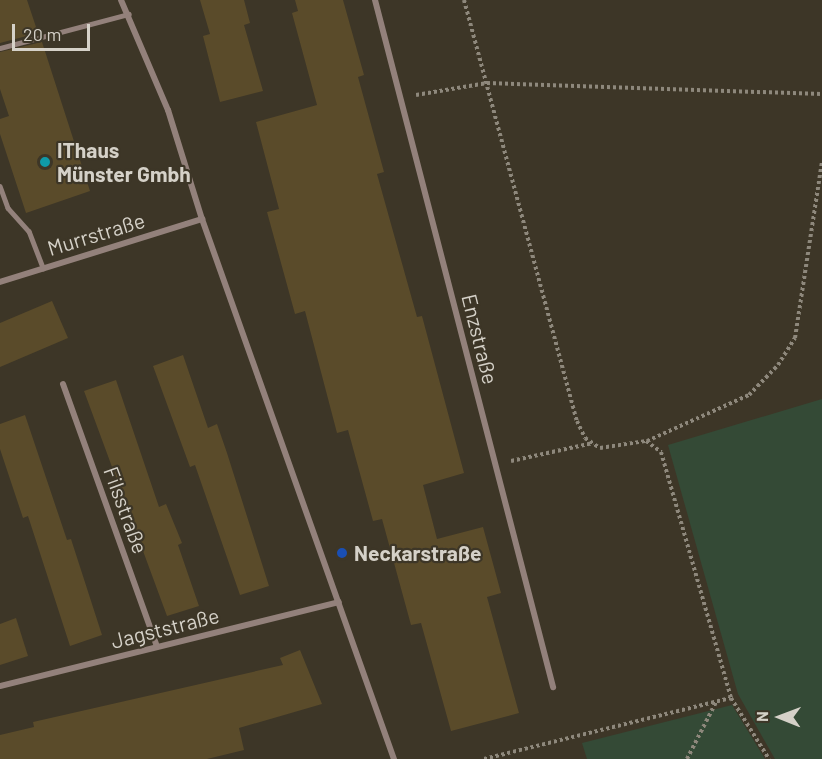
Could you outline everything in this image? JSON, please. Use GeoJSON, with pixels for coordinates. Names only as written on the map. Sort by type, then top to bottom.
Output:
{"type":"FeatureCollection","features":[{"type":"Feature","properties":{"kind":"street"},"geometry":{"type":"LineString","coordinates":[[121,0],[129,14],[168,110],[202,219],[394,759]]}},
{"type":"Feature","properties":{"kind":"street","name":"Enzstraße"},"geometry":{"type":"LineString","coordinates":[[375,0],[553,687]]}},
{"type":"Feature","properties":{"kind":"street","name":"Murrstraße"},"geometry":{"type":"LineString","coordinates":[[0,282],[202,219]]}},
{"type":"Feature","properties":{"kind":"street","name":"Filsstraße"},"geometry":{"type":"LineString","coordinates":[[63,384],[157,647]]}},
{"type":"Feature","properties":{"kind":"street","name":"Jagststraße"},"geometry":{"type":"LineString","coordinates":[[0,686],[339,602]]}},
{"type":"Feature","properties":{"kind":"lane"},"geometry":{"type":"LineString","coordinates":[[0,48],[129,14]]}},
{"type":"Feature","properties":{"kind":"lane"},"geometry":{"type":"LineString","coordinates":[[0,186],[8,208],[29,231],[43,268]]}},
{"type":"Feature","properties":{"kind":"path"},"geometry":{"type":"LineString","coordinates":[[464,0],[577,421],[585,438],[600,448],[646,441],[749,395],[778,365],[795,338],[822,161]]}},
{"type":"Feature","properties":{"kind":"path"},"geometry":{"type":"LineString","coordinates":[[400,98],[487,83],[822,94]]}},
{"type":"Feature","properties":{"kind":"path"},"geometry":{"type":"LineString","coordinates":[[646,441],[661,452],[672,481],[731,698],[769,759]]}},
{"type":"Feature","properties":{"kind":"path"},"geometry":{"type":"LineString","coordinates":[[495,465],[593,443]]}},
{"type":"Feature","properties":{"kind":"path"},"geometry":{"type":"LineString","coordinates":[[484,759],[731,698]]}},
{"type":"Feature","properties":{"kind":"path"},"geometry":{"type":"LineString","coordinates":[[687,759],[716,702]]}},
{"type":"Feature","properties":{"kind":"green space"},"geometry":{"type":"Polygon","coordinates":[[[822,399],[822,759],[775,759],[738,694],[668,445],[822,399]]]}},
{"type":"Feature","properties":{"kind":"green space"},"geometry":{"type":"Polygon","coordinates":[[[732,705],[765,759],[587,759],[582,743],[732,705]]]}},
{"type":"Feature","properties":{"kind":"building"},"geometry":{"type":"Polygon","coordinates":[[[0,0],[27,0],[38,33],[0,43],[0,0]]]}},
{"type":"Feature","properties":{"kind":"building"},"geometry":{"type":"Polygon","coordinates":[[[200,0],[244,0],[250,23],[244,25],[263,91],[220,102],[203,36],[210,34],[200,0]]]}},
{"type":"Feature","properties":{"kind":"building"},"geometry":{"type":"Polygon","coordinates":[[[295,0],[343,0],[364,75],[358,77],[384,172],[377,174],[417,317],[422,316],[464,473],[423,485],[437,539],[483,527],[501,593],[487,597],[519,713],[451,731],[421,623],[411,625],[382,519],[373,521],[348,430],[337,433],[305,311],[295,314],[267,212],[279,209],[256,122],[317,105],[292,13],[298,11],[295,0]]]}},
{"type":"Feature","properties":{"kind":"building","name":"IThaus Münster Gmbh"},"geometry":{"type":"Polygon","coordinates":[[[42,42],[90,191],[26,213],[0,134],[0,119],[9,116],[0,89],[0,52],[42,42]]]}},
{"type":"Feature","properties":{"kind":"building"},"geometry":{"type":"Polygon","coordinates":[[[52,301],[68,338],[0,367],[0,323],[52,301]]]}},
{"type":"Feature","properties":{"kind":"building"},"geometry":{"type":"Polygon","coordinates":[[[183,355],[208,428],[217,424],[269,586],[240,595],[195,465],[190,467],[153,366],[183,355]]]}},
{"type":"Feature","properties":{"kind":"building"},"geometry":{"type":"Polygon","coordinates":[[[116,380],[159,507],[166,504],[182,543],[178,545],[199,606],[167,616],[84,391],[116,380]]]}},
{"type":"Feature","properties":{"kind":"building"},"geometry":{"type":"Polygon","coordinates":[[[25,415],[67,540],[71,539],[102,635],[70,646],[28,516],[23,518],[0,449],[0,424],[25,415]]]}},
{"type":"Feature","properties":{"kind":"building"},"geometry":{"type":"Polygon","coordinates":[[[16,618],[28,656],[0,665],[0,624],[16,618]]]}},
{"type":"Feature","properties":{"kind":"building"},"geometry":{"type":"Polygon","coordinates":[[[300,650],[322,704],[239,728],[244,750],[207,759],[0,759],[0,735],[34,727],[33,722],[283,665],[280,658],[300,650]]]}},
{"type":"Feature","properties":{"kind":"place","name":"IThaus Münster Gmbh"},"geometry":{"type":"Point","coordinates":[45,162]}},
{"type":"Feature","properties":{"kind":"place","name":"Neckarstraße"},"geometry":{"type":"Point","coordinates":[342,553]}}]}
